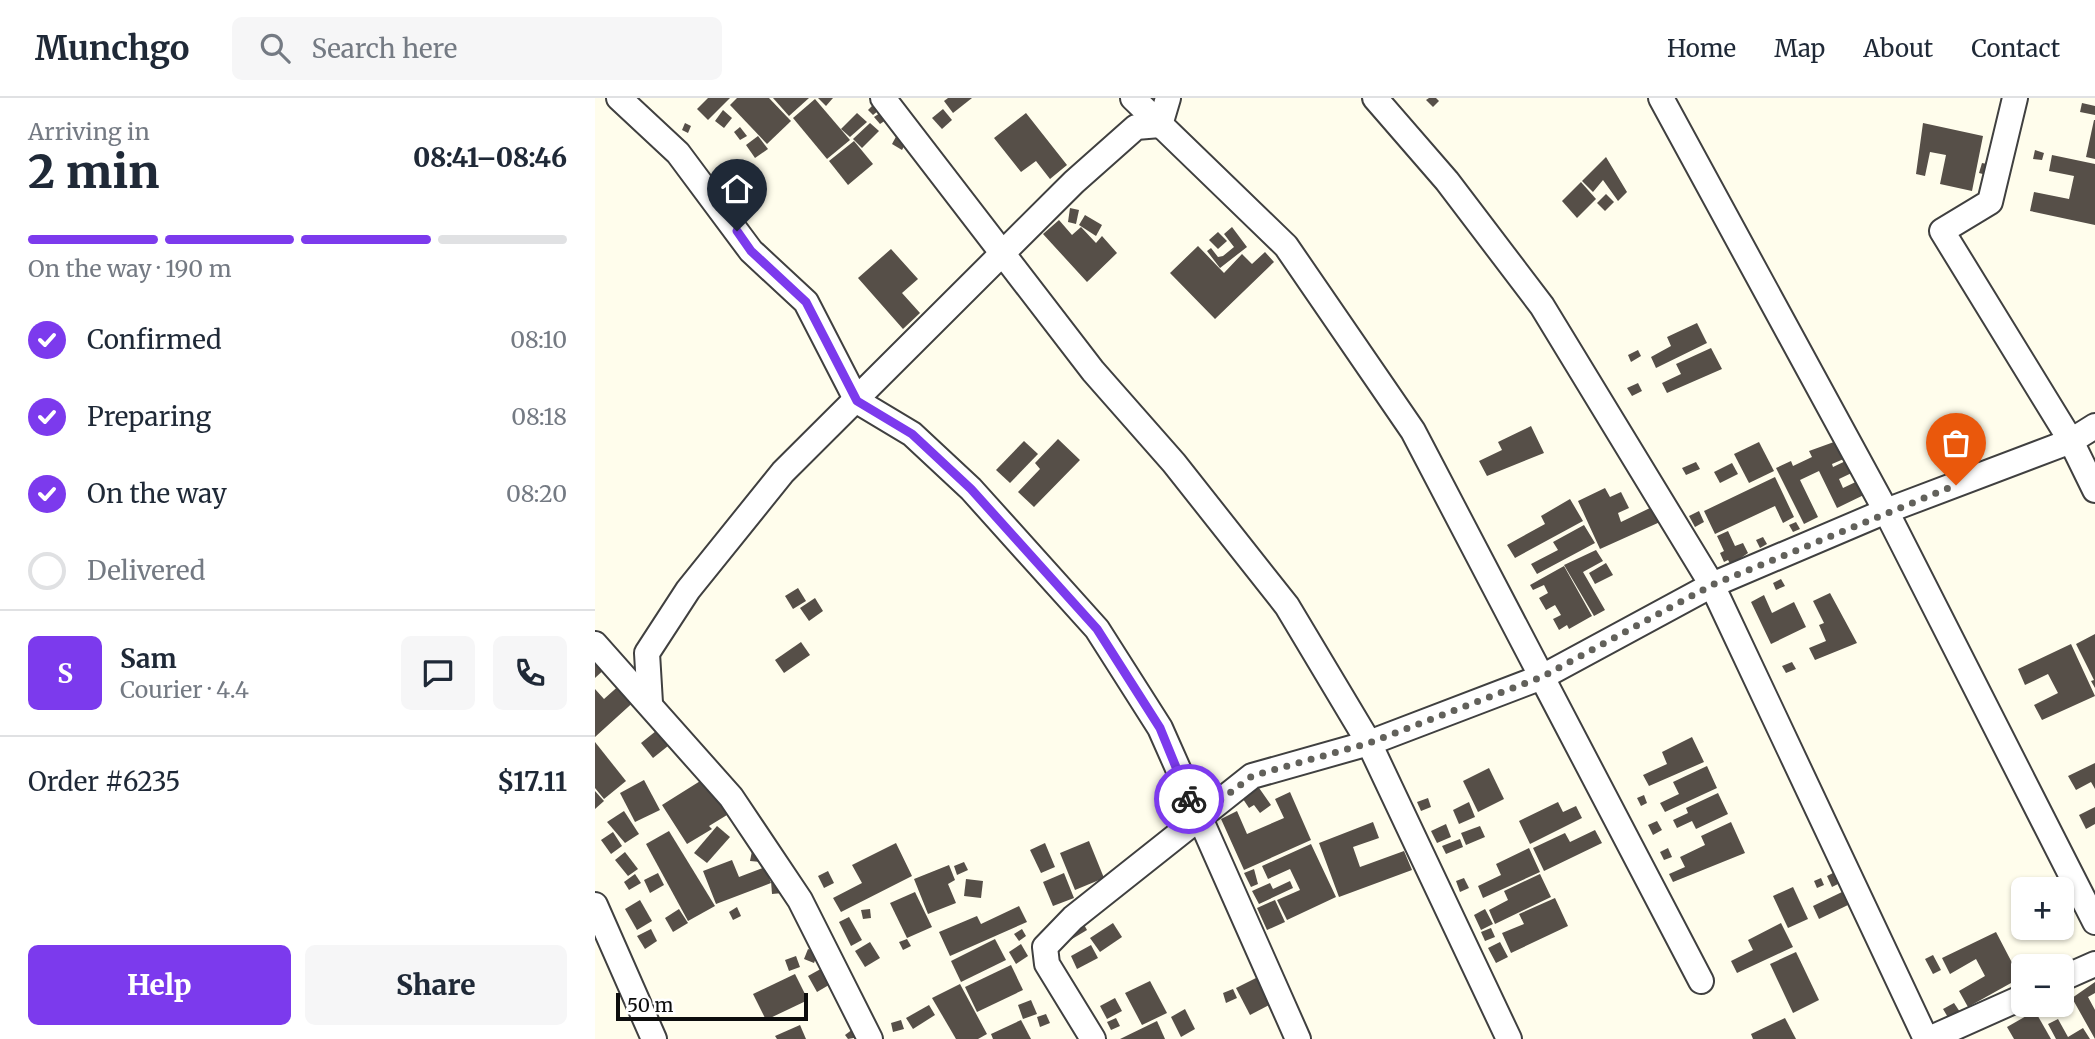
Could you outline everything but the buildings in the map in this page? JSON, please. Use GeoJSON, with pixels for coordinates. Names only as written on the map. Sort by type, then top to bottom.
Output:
{"type":"FeatureCollection","features":[{"type":"Feature","properties":{"kind":"street"},"geometry":{"type":"LineString","coordinates":[[619,98],[678,153],[751,251],[806,302],[857,401],[912,434],[971,489],[1097,629],[1160,728],[1197,818],[1298,1039]]}},
{"type":"Feature","properties":{"kind":"street"},"geometry":{"type":"LineString","coordinates":[[884,98],[1093,371],[1174,463],[1266,575],[1369,743],[1509,1039]]}},
{"type":"Feature","properties":{"kind":"street"},"geometry":{"type":"LineString","coordinates":[[1133,98],[1286,246],[1413,431],[1701,981]]}},
{"type":"Feature","properties":{"kind":"street"},"geometry":{"type":"LineString","coordinates":[[1160,125],[1168,98]]}},
{"type":"Feature","properties":{"kind":"street"},"geometry":{"type":"LineString","coordinates":[[1375,98],[1447,181],[1542,306],[1712,585],[1928,1039],[2011,1002]]}},
{"type":"Feature","properties":{"kind":"street"},"geometry":{"type":"LineString","coordinates":[[1661,98],[1886,511],[2095,922]]}},
{"type":"Feature","properties":{"kind":"street"},"geometry":{"type":"LineString","coordinates":[[2015,98],[1990,202],[1942,231],[2071,441],[2095,490]]}},
{"type":"Feature","properties":{"kind":"street"},"geometry":{"type":"LineString","coordinates":[[650,703],[647,653],[688,590],[783,472],[1004,255],[1074,182],[1136,127],[1160,125]]}},
{"type":"Feature","properties":{"kind":"street"},"geometry":{"type":"LineString","coordinates":[[1093,1039],[1047,964],[1045,947],[1073,918],[1252,776],[1369,743],[1542,677],[1712,585],[1886,511],[2071,441],[2095,426]]}},
{"type":"Feature","properties":{"kind":"street"},"geometry":{"type":"LineString","coordinates":[[595,644],[731,797],[800,900],[870,1039]]}},
{"type":"Feature","properties":{"kind":"street"},"geometry":{"type":"LineString","coordinates":[[595,905],[654,1039]]}},
{"type":"Feature","properties":{"kind":"street"},"geometry":{"type":"LineString","coordinates":[[2074,973],[2095,964]]}},
{"type":"Feature","properties":{"kind":"way so far"},"geometry":{"type":"LineString","coordinates":[[1189,799],[1197,818],[1252,776],[1369,743],[1542,677],[1712,585],[1886,511],[1956,485]]}},
{"type":"Feature","properties":{"kind":"route"},"geometry":{"type":"LineString","coordinates":[[737,231],[751,251],[806,302],[857,401],[912,434],[971,489],[1097,629],[1160,728],[1189,799]]}}]}
